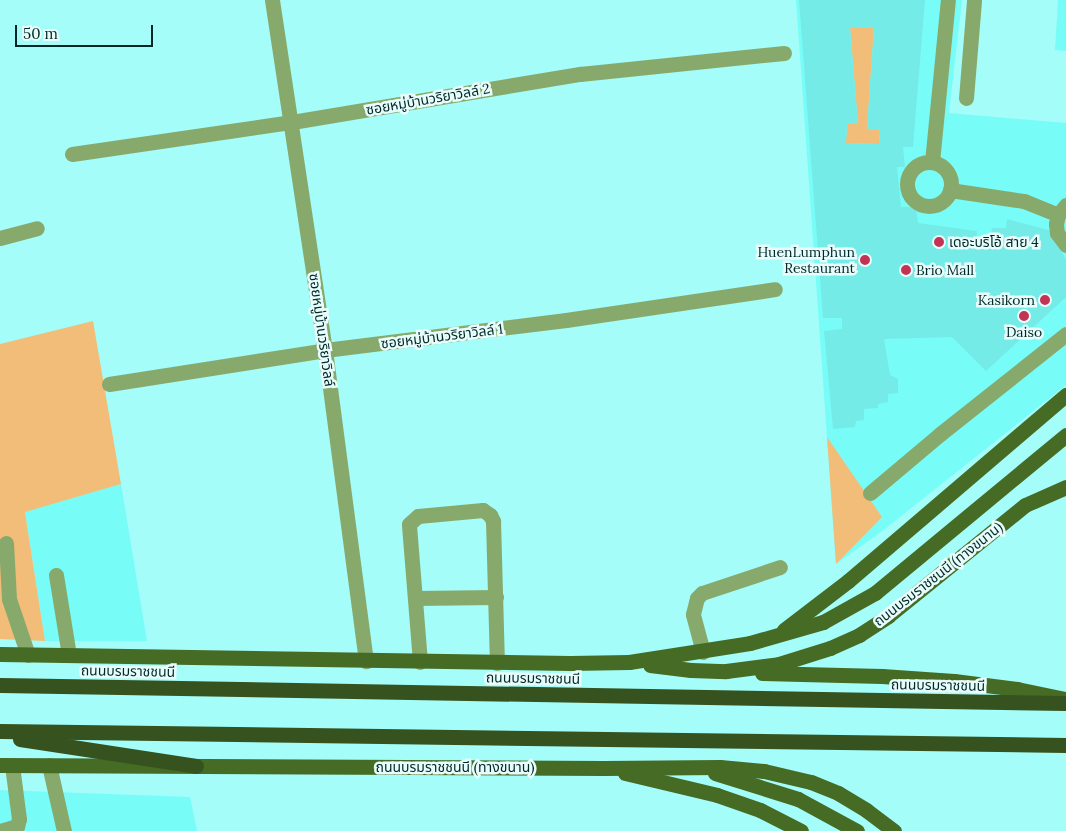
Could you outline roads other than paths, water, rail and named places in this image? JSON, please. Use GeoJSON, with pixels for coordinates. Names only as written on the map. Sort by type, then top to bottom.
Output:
{"type":"FeatureCollection","features":[{"type":"Feature","properties":{"kind":"highway","name":"ถนนบรมราชชนนี"},"geometry":{"type":"LineString","coordinates":[[0,684],[1066,701]]}},
{"type":"Feature","properties":{"kind":"highway"},"geometry":{"type":"LineString","coordinates":[[0,730],[1066,745]]}},
{"type":"Feature","properties":{"kind":"highway"},"geometry":{"type":"LineString","coordinates":[[0,736],[196,766]]}},
{"type":"Feature","properties":{"kind":"main road"},"geometry":{"type":"LineString","coordinates":[[775,637],[834,593],[1066,395]]}},
{"type":"Feature","properties":{"kind":"main road","name":"ถนนบรมราชชนนี"},"geometry":{"type":"LineString","coordinates":[[0,654],[497,663],[629,662],[703,652],[775,637],[823,622],[875,593],[1066,435]]}},
{"type":"Feature","properties":{"kind":"main road","name":"ถนนบรมราชชนนี (ทางขนาน)"},"geometry":{"type":"LineString","coordinates":[[629,662],[691,670],[726,670],[779,664],[804,658],[859,635],[888,616],[1025,505],[1066,487]]}},
{"type":"Feature","properties":{"kind":"main road"},"geometry":{"type":"LineString","coordinates":[[726,670],[954,681],[1017,689],[1066,701]]}},
{"type":"Feature","properties":{"kind":"main road","name":"ถนนบรมราชชนนี (ทางขนาน)"},"geometry":{"type":"LineString","coordinates":[[6,765],[604,768],[720,766],[764,771],[811,782],[838,793],[894,831]]}},
{"type":"Feature","properties":{"kind":"main road"},"geometry":{"type":"LineString","coordinates":[[692,767],[798,799],[857,831]]}},
{"type":"Feature","properties":{"kind":"main road"},"geometry":{"type":"LineString","coordinates":[[604,768],[717,795],[760,810],[801,831]]}},
{"type":"Feature","properties":{"kind":"street","name":"ซอยหมู่บ้านวริยาวิลล์"},"geometry":{"type":"LineString","coordinates":[[272,0],[292,122],[325,350],[366,661]]}},
{"type":"Feature","properties":{"kind":"street"},"geometry":{"type":"LineString","coordinates":[[932,162],[948,0]]}},
{"type":"Feature","properties":{"kind":"street"},"geometry":{"type":"LineString","coordinates":[[966,98],[974,0]]}},
{"type":"Feature","properties":{"kind":"street","name":"ซอยหมู่บ้านวริยาวิลล์ 2"},"geometry":{"type":"LineString","coordinates":[[72,154],[292,122],[580,74],[784,53]]}},
{"type":"Feature","properties":{"kind":"street"},"geometry":{"type":"LineString","coordinates":[[932,162],[940,164],[950,175],[950,190],[947,196],[936,205],[921,205],[910,196],[906,182],[912,169],[918,164],[932,162]]}},
{"type":"Feature","properties":{"kind":"street"},"geometry":{"type":"LineString","coordinates":[[950,190],[1062,210],[1057,232],[1066,245]]}},
{"type":"Feature","properties":{"kind":"street"},"geometry":{"type":"LineString","coordinates":[[0,238],[37,228]]}},
{"type":"Feature","properties":{"kind":"street","name":"ซอยหมู่บ้านวริยาวิลล์ 1"},"geometry":{"type":"LineString","coordinates":[[109,384],[325,350],[566,320],[775,289]]}},
{"type":"Feature","properties":{"kind":"street"},"geometry":{"type":"LineString","coordinates":[[870,493],[940,434],[1066,334]]}},
{"type":"Feature","properties":{"kind":"street"},"geometry":{"type":"LineString","coordinates":[[420,662],[409,524],[418,516],[483,510],[490,515],[493,521],[497,663]]}},
{"type":"Feature","properties":{"kind":"street"},"geometry":{"type":"LineString","coordinates":[[6,543],[9,599],[28,655]]}},
{"type":"Feature","properties":{"kind":"street"},"geometry":{"type":"LineString","coordinates":[[703,652],[693,614],[697,598],[702,593],[780,567]]}},
{"type":"Feature","properties":{"kind":"street"},"geometry":{"type":"LineString","coordinates":[[56,575],[69,655]]}},
{"type":"Feature","properties":{"kind":"street"},"geometry":{"type":"LineString","coordinates":[[416,598],[496,597]]}},
{"type":"Feature","properties":{"kind":"street"},"geometry":{"type":"LineString","coordinates":[[0,830],[17,826],[19,819],[6,765]]}},
{"type":"Feature","properties":{"kind":"street"},"geometry":{"type":"LineString","coordinates":[[49,765],[64,831]]}},
{"type":"Feature","properties":{"kind":"place","name":"เดอะบริโอ้ สาย 4"},"geometry":{"type":"Point","coordinates":[939,242]}},
{"type":"Feature","properties":{"kind":"place","name":"HuenLumphun Restaurant"},"geometry":{"type":"Point","coordinates":[865,260]}},
{"type":"Feature","properties":{"kind":"place","name":"Brio Mall"},"geometry":{"type":"Point","coordinates":[906,270]}},
{"type":"Feature","properties":{"kind":"place","name":"Kasikorn"},"geometry":{"type":"Point","coordinates":[1045,300]}},
{"type":"Feature","properties":{"kind":"place","name":"Daiso"},"geometry":{"type":"Point","coordinates":[1024,316]}}]}
